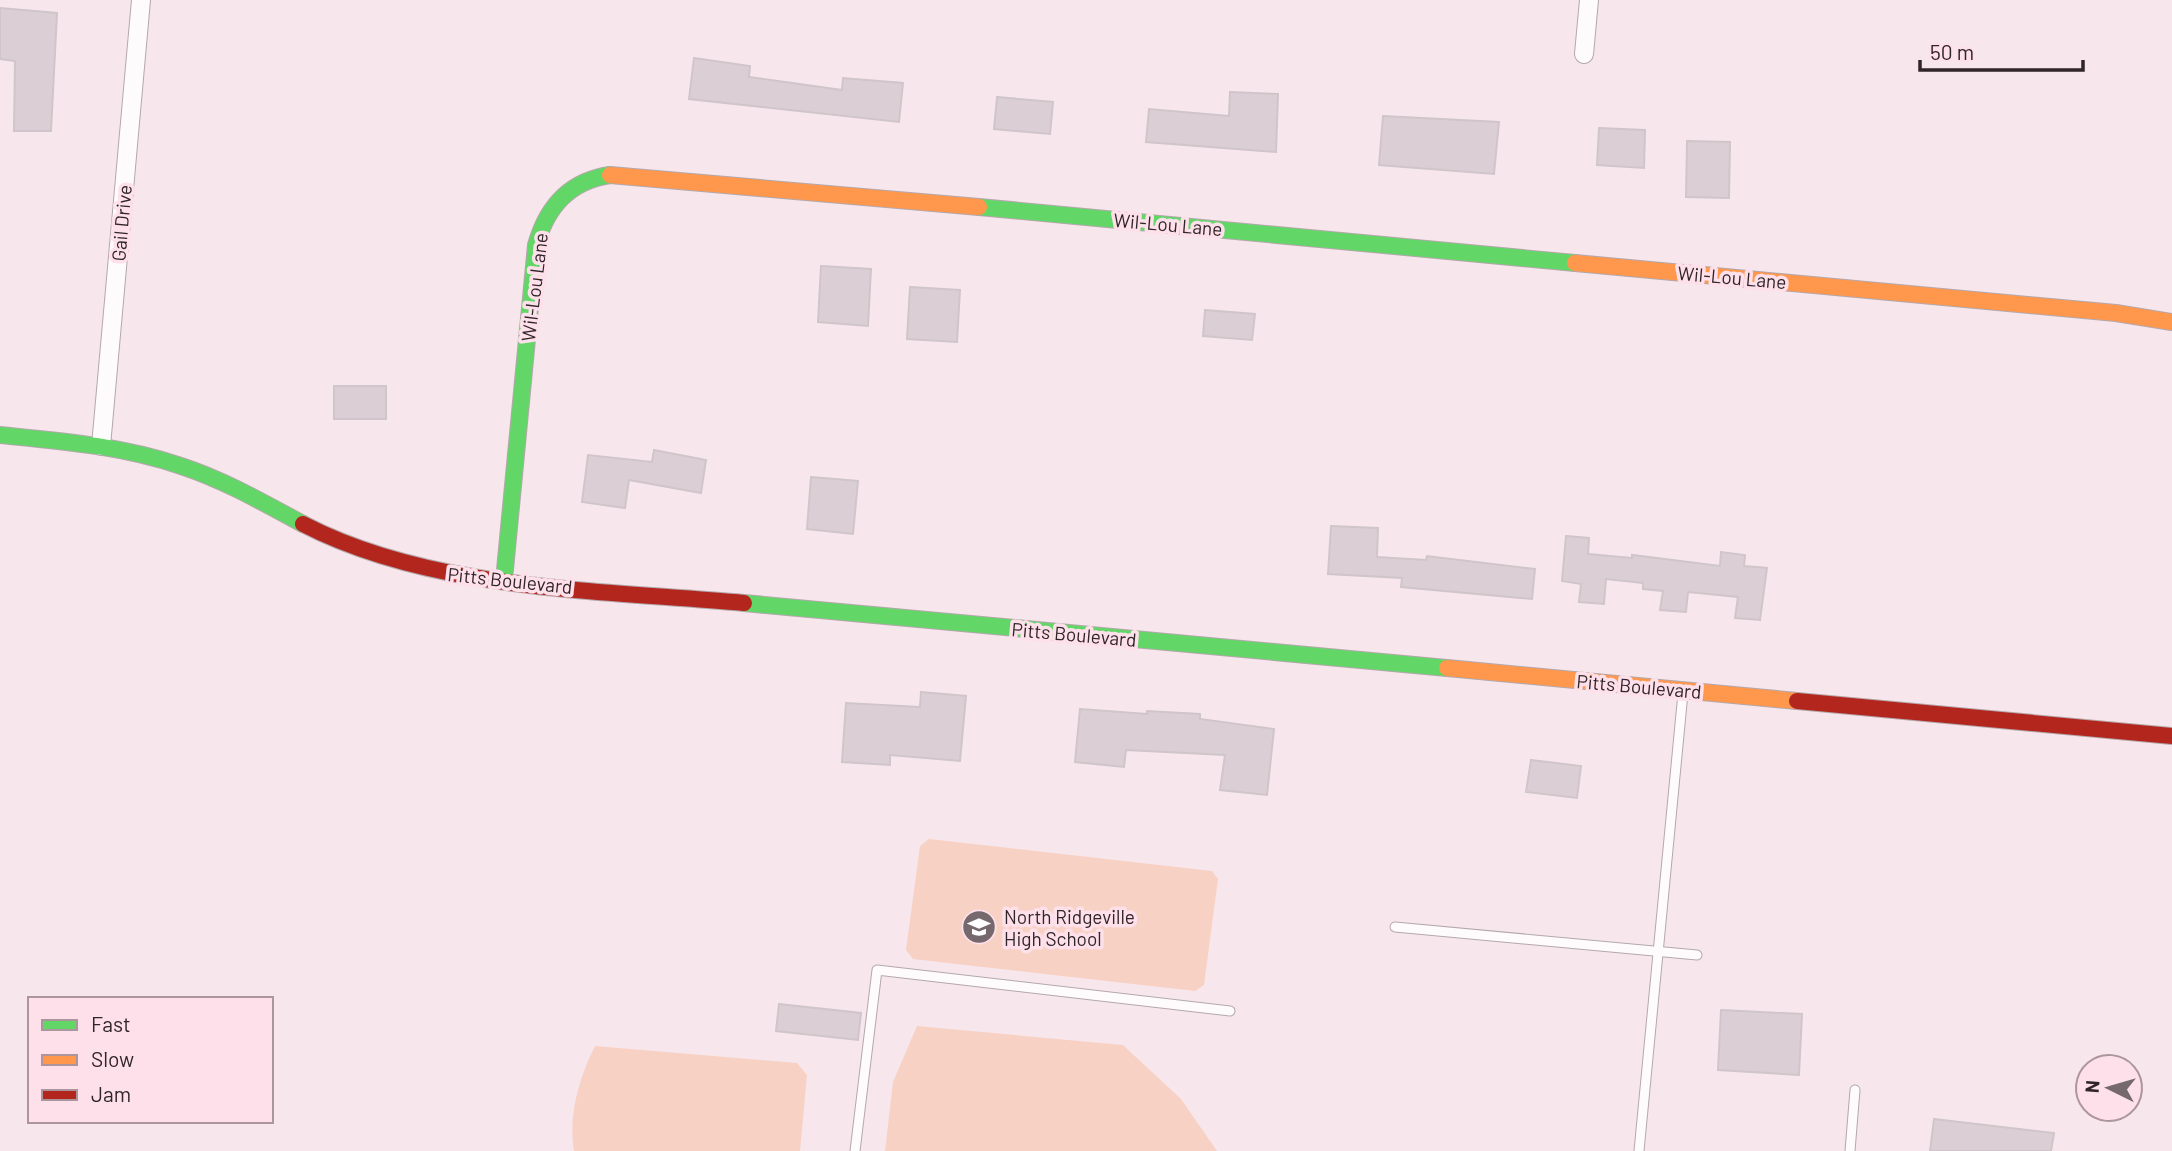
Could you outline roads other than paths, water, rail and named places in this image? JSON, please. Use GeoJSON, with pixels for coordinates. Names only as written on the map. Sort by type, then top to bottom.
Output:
{"type":"FeatureCollection","features":[{"type":"Feature","properties":{"kind":"street","name":"Gail Drive"},"geometry":{"type":"LineString","coordinates":[[101,446],[141,0]]}},
{"type":"Feature","properties":{"kind":"street"},"geometry":{"type":"LineString","coordinates":[[1584,54],[1589,0]]}},
{"type":"Feature","properties":{"kind":"street","name":"Wil-Lou Lane"},"geometry":{"type":"LineString","coordinates":[[504,580],[540,225],[550,207],[564,192],[601,174],[636,175],[2103,311],[2172,322]]}},
{"type":"Feature","properties":{"kind":"street","name":"Pitts Boulevard"},"geometry":{"type":"LineString","coordinates":[[0,435],[101,446],[161,460],[203,474],[360,550],[444,573],[2172,736]]}},
{"type":"Feature","properties":{"kind":"lane"},"geometry":{"type":"LineString","coordinates":[[1639,1151],[1684,690]]}},
{"type":"Feature","properties":{"kind":"lane"},"geometry":{"type":"LineString","coordinates":[[1395,927],[1697,955]]}},
{"type":"Feature","properties":{"kind":"lane"},"geometry":{"type":"LineString","coordinates":[[855,1151],[877,971],[1230,1011]]}},
{"type":"Feature","properties":{"kind":"lane"},"geometry":{"type":"LineString","coordinates":[[1850,1151],[1855,1090]]}},
{"type":"Feature","properties":{"kind":"place","name":"North Ridgeville High School"},"geometry":{"type":"Point","coordinates":[979,927]}}]}
